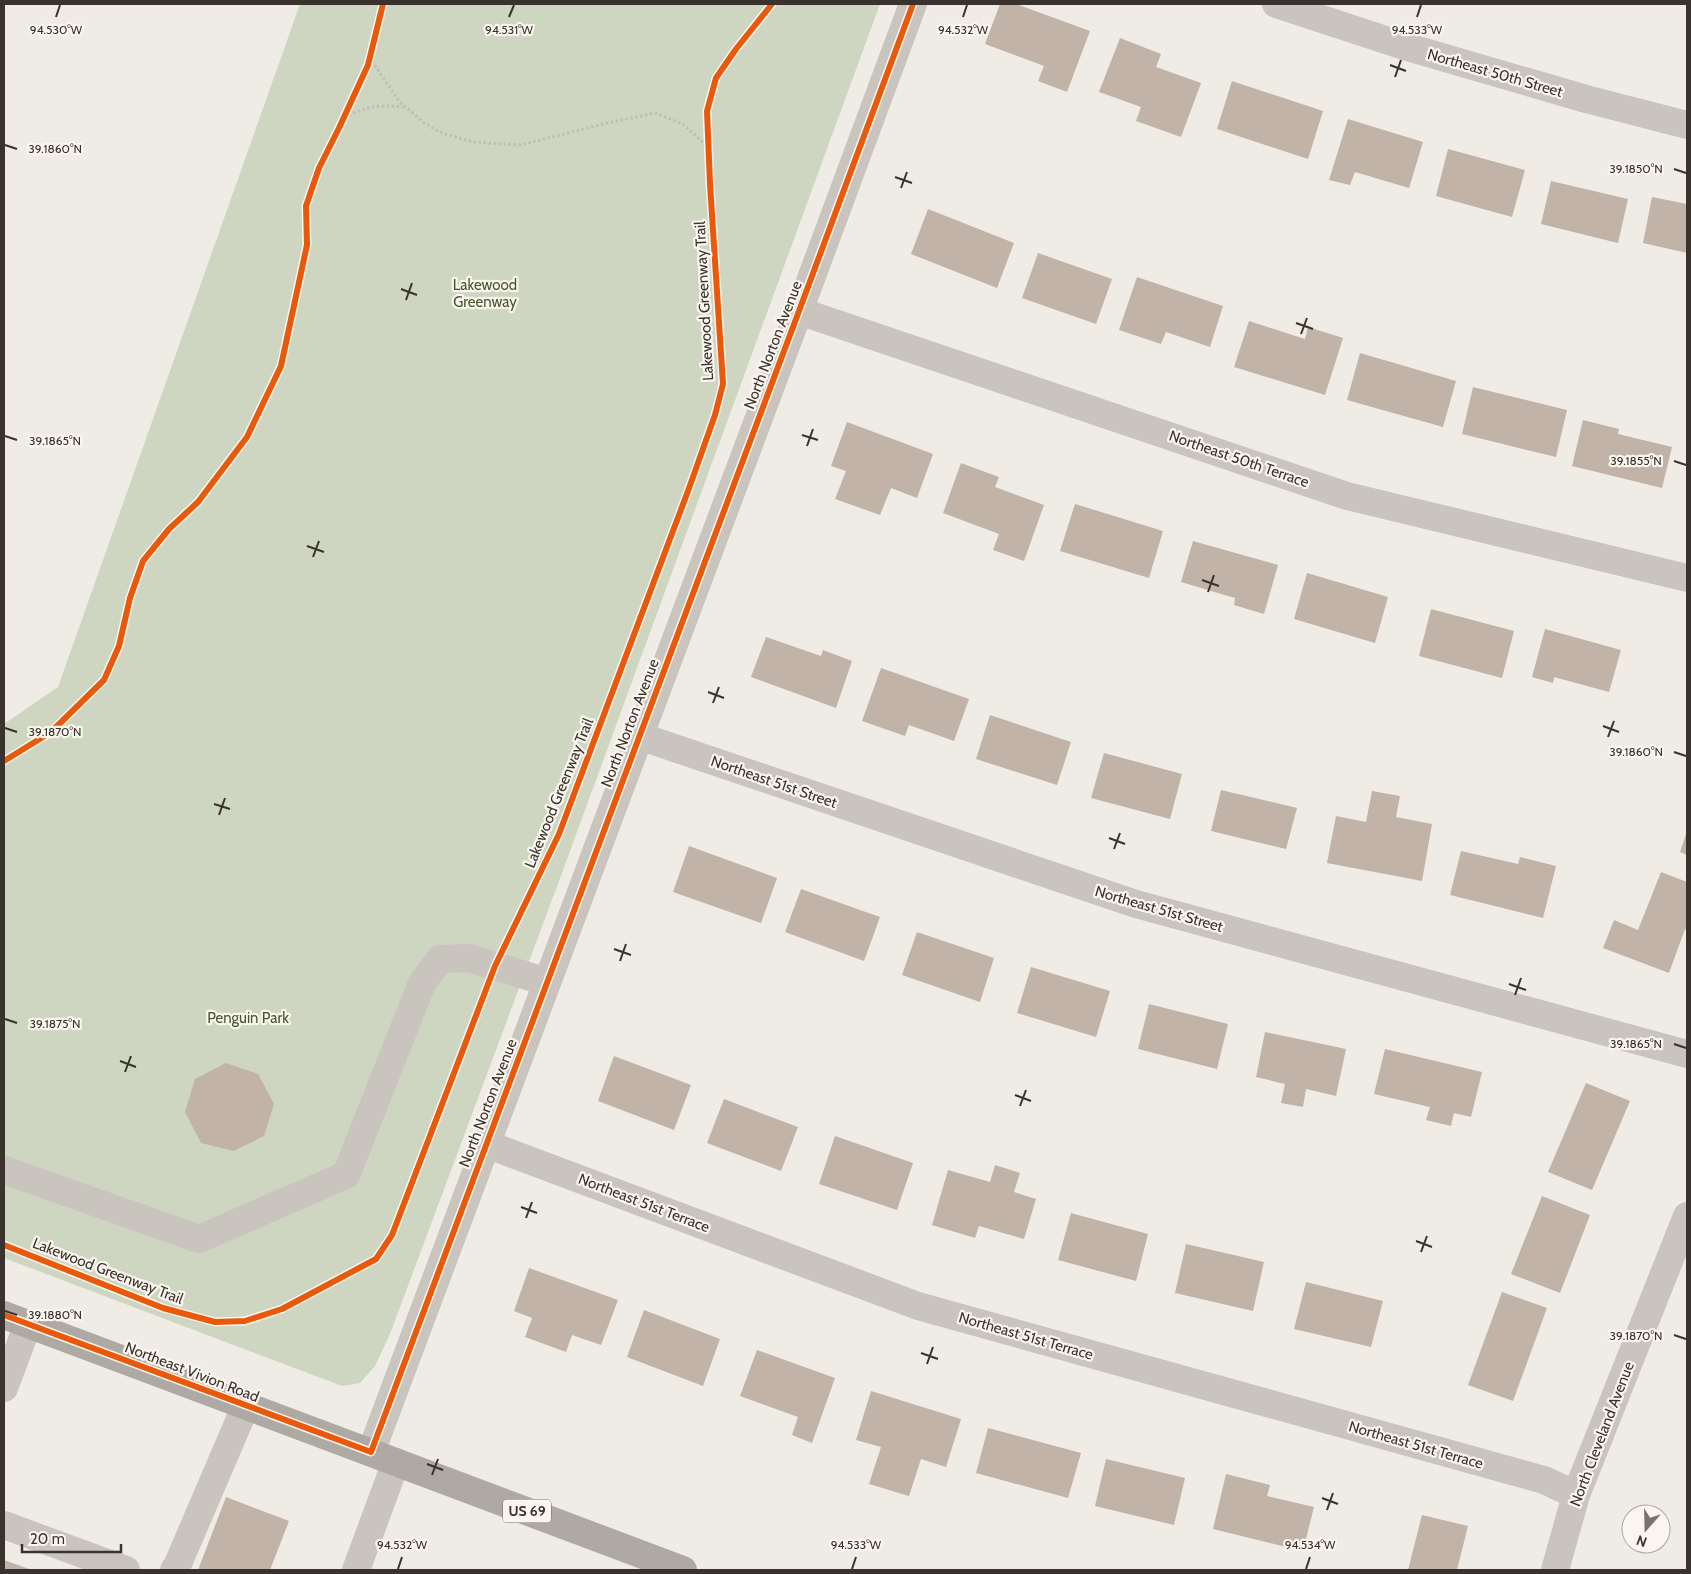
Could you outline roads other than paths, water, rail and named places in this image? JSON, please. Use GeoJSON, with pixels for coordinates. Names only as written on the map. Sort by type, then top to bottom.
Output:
{"type":"FeatureCollection","features":[{"type":"Feature","properties":{"kind":"main road","name":"Northeast Vivion Road"},"geometry":{"type":"LineString","coordinates":[[16,1319],[683,1570]]}},
{"type":"Feature","properties":{"kind":"street","name":"North Norton Avenue"},"geometry":{"type":"LineString","coordinates":[[371,1452],[913,4]]}},
{"type":"Feature","properties":{"kind":"street","name":"Northeast 50th Street"},"geometry":{"type":"LineString","coordinates":[[1276,4],[1404,46],[1586,99],[1687,125]]}},
{"type":"Feature","properties":{"kind":"street","name":"Northeast 50th Terrace"},"geometry":{"type":"LineString","coordinates":[[799,311],[1347,496],[1687,578]]}},
{"type":"Feature","properties":{"kind":"street","name":"Northeast 51st Street"},"geometry":{"type":"LineString","coordinates":[[639,736],[1136,904],[1687,1054]]}},
{"type":"Feature","properties":{"kind":"street"},"geometry":{"type":"LineString","coordinates":[[4,1170],[199,1239],[346,1175],[422,983],[440,959],[469,958],[547,982]]}},
{"type":"Feature","properties":{"kind":"street","name":"Northeast 51st Terrace"},"geometry":{"type":"LineString","coordinates":[[486,1144],[918,1306],[1544,1480],[1576,1495]]}},
{"type":"Feature","properties":{"kind":"street","name":"North Cleveland Avenue"},"geometry":{"type":"LineString","coordinates":[[1555,1570],[1576,1495],[1687,1216]]}},
{"type":"Feature","properties":{"kind":"street"},"geometry":{"type":"LineString","coordinates":[[4,1388],[16,1319]]}},
{"type":"Feature","properties":{"kind":"street"},"geometry":{"type":"LineString","coordinates":[[174,1570],[246,1405]]}},
{"type":"Feature","properties":{"kind":"street"},"geometry":{"type":"LineString","coordinates":[[356,1570],[396,1462]]}},
{"type":"Feature","properties":{"kind":"street"},"geometry":{"type":"LineString","coordinates":[[4,1525],[126,1570]]}},
{"type":"Feature","properties":{"kind":"park label","name":"Lakewood Greenway"},"geometry":{"type":"Point","coordinates":[485,294]}},
{"type":"Feature","properties":{"kind":"park label","name":"Penguin Park"},"geometry":{"type":"Point","coordinates":[248,1018]}}]}
